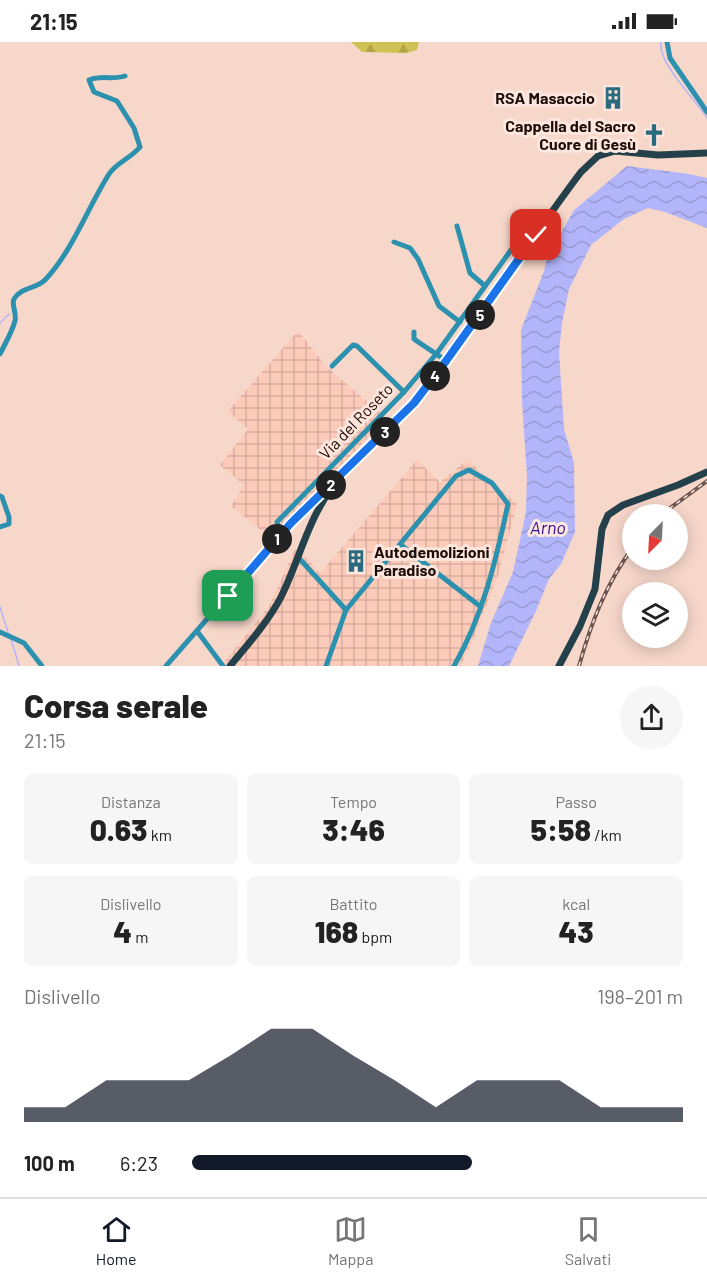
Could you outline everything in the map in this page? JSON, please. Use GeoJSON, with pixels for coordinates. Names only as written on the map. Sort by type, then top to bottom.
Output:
{"type":"FeatureCollection","features":[{"type":"Feature","properties":{"kind":"main road"},"geometry":{"type":"LineString","coordinates":[[230,666],[264,625],[281,596],[314,517],[342,475],[414,403],[580,172],[598,156],[615,151],[650,154],[707,153]]}},
{"type":"Feature","properties":{"kind":"main road"},"geometry":{"type":"LineString","coordinates":[[559,666],[580,626],[595,589],[602,529],[608,515],[623,505],[707,472]]}},
{"type":"Feature","properties":{"kind":"street"},"geometry":{"type":"LineString","coordinates":[[667,42],[670,58],[707,112]]}},
{"type":"Feature","properties":{"kind":"street"},"geometry":{"type":"LineString","coordinates":[[0,354],[15,323],[14,299],[22,291],[38,286],[45,280],[73,241],[111,172],[140,147],[134,128],[117,101],[94,92],[89,80],[96,77],[120,78],[125,76]]}},
{"type":"Feature","properties":{"kind":"street"},"geometry":{"type":"LineString","coordinates":[[457,226],[470,273],[485,286]]}},
{"type":"Feature","properties":{"kind":"street"},"geometry":{"type":"LineString","coordinates":[[394,242],[410,248],[418,259],[439,306],[460,322]]}},
{"type":"Feature","properties":{"kind":"street","name":"Via del Roseto"},"geometry":{"type":"LineString","coordinates":[[280,535],[277,522],[404,392],[460,322],[516,243],[527,248]]}},
{"type":"Feature","properties":{"kind":"street"},"geometry":{"type":"LineString","coordinates":[[414,332],[414,339],[446,361]]}},
{"type":"Feature","properties":{"kind":"street"},"geometry":{"type":"LineString","coordinates":[[332,366],[353,345],[357,346],[404,392]]}},
{"type":"Feature","properties":{"kind":"street"},"geometry":{"type":"LineString","coordinates":[[326,666],[346,610],[456,476],[469,470],[492,483],[508,504],[494,570],[471,633],[454,666]]}},
{"type":"Feature","properties":{"kind":"street"},"geometry":{"type":"LineString","coordinates":[[166,666],[280,535],[342,475]]}},
{"type":"Feature","properties":{"kind":"street"},"geometry":{"type":"LineString","coordinates":[[0,496],[9,517],[9,524],[0,527]]}},
{"type":"Feature","properties":{"kind":"street"},"geometry":{"type":"LineString","coordinates":[[400,545],[481,607]]}},
{"type":"Feature","properties":{"kind":"street"},"geometry":{"type":"LineString","coordinates":[[298,557],[346,610]]}},
{"type":"Feature","properties":{"kind":"street"},"geometry":{"type":"LineString","coordinates":[[197,631],[223,666]]}},
{"type":"Feature","properties":{"kind":"street"},"geometry":{"type":"LineString","coordinates":[[0,632],[24,643],[42,666]]}},
{"type":"Feature","properties":{"kind":"shaded area"},"geometry":{"type":"Polygon","coordinates":[[[298,331],[326,366],[386,418],[272,539],[231,506],[244,485],[220,465],[248,429],[228,411],[298,331]]]}},
{"type":"Feature","properties":{"kind":"shaded area"},"geometry":{"type":"Polygon","coordinates":[[[417,460],[440,482],[467,460],[517,504],[499,573],[471,645],[460,666],[221,666],[269,606],[296,547],[320,573],[417,460]]]}},
{"type":"Feature","properties":{"kind":"green space"},"geometry":{"type":"Polygon","coordinates":[[[351,42],[419,42],[417,50],[406,53],[362,52],[351,42]]]}},
{"type":"Feature","properties":{"kind":"water","name":"Arno"},"geometry":{"type":"Polygon","coordinates":[[[627,166],[707,178],[707,228],[648,208],[624,219],[591,245],[569,289],[559,352],[564,429],[574,463],[575,532],[561,564],[549,579],[509,666],[478,666],[491,623],[513,572],[526,512],[527,476],[522,401],[521,330],[547,258],[574,210],[627,166]]]}},
{"type":"Feature","properties":{"kind":"waterway"},"geometry":{"type":"LineString","coordinates":[[661,42],[661,50],[671,70],[707,118]]}},
{"type":"Feature","properties":{"kind":"waterway"},"geometry":{"type":"LineString","coordinates":[[0,323],[9,314]]}},
{"type":"Feature","properties":{"kind":"waterway"},"geometry":{"type":"LineString","coordinates":[[0,607],[9,635]]}},
{"type":"Feature","properties":{"kind":"waterway"},"geometry":{"type":"LineString","coordinates":[[11,639],[19,666]]}},
{"type":"Feature","properties":{"kind":"railway"},"geometry":{"type":"LineString","coordinates":[[676,504],[707,481]]}},
{"type":"Feature","properties":{"kind":"railway"},"geometry":{"type":"LineString","coordinates":[[579,666],[600,604],[622,563]]}},
{"type":"Feature","properties":{"kind":"place","name":"RSA Masaccio"},"geometry":{"type":"Point","coordinates":[613,98]}},
{"type":"Feature","properties":{"kind":"place","name":"Cappella del Sacro Cuore di Gesù"},"geometry":{"type":"Point","coordinates":[654,135]}},
{"type":"Feature","properties":{"kind":"place","name":"Autodemolizioni Paradiso"},"geometry":{"type":"Point","coordinates":[356,561]}},
{"type":"Feature","properties":{"kind":"route"},"geometry":{"type":"LineString","coordinates":[[228,596],[291,523],[414,403],[536,235]]}}]}
